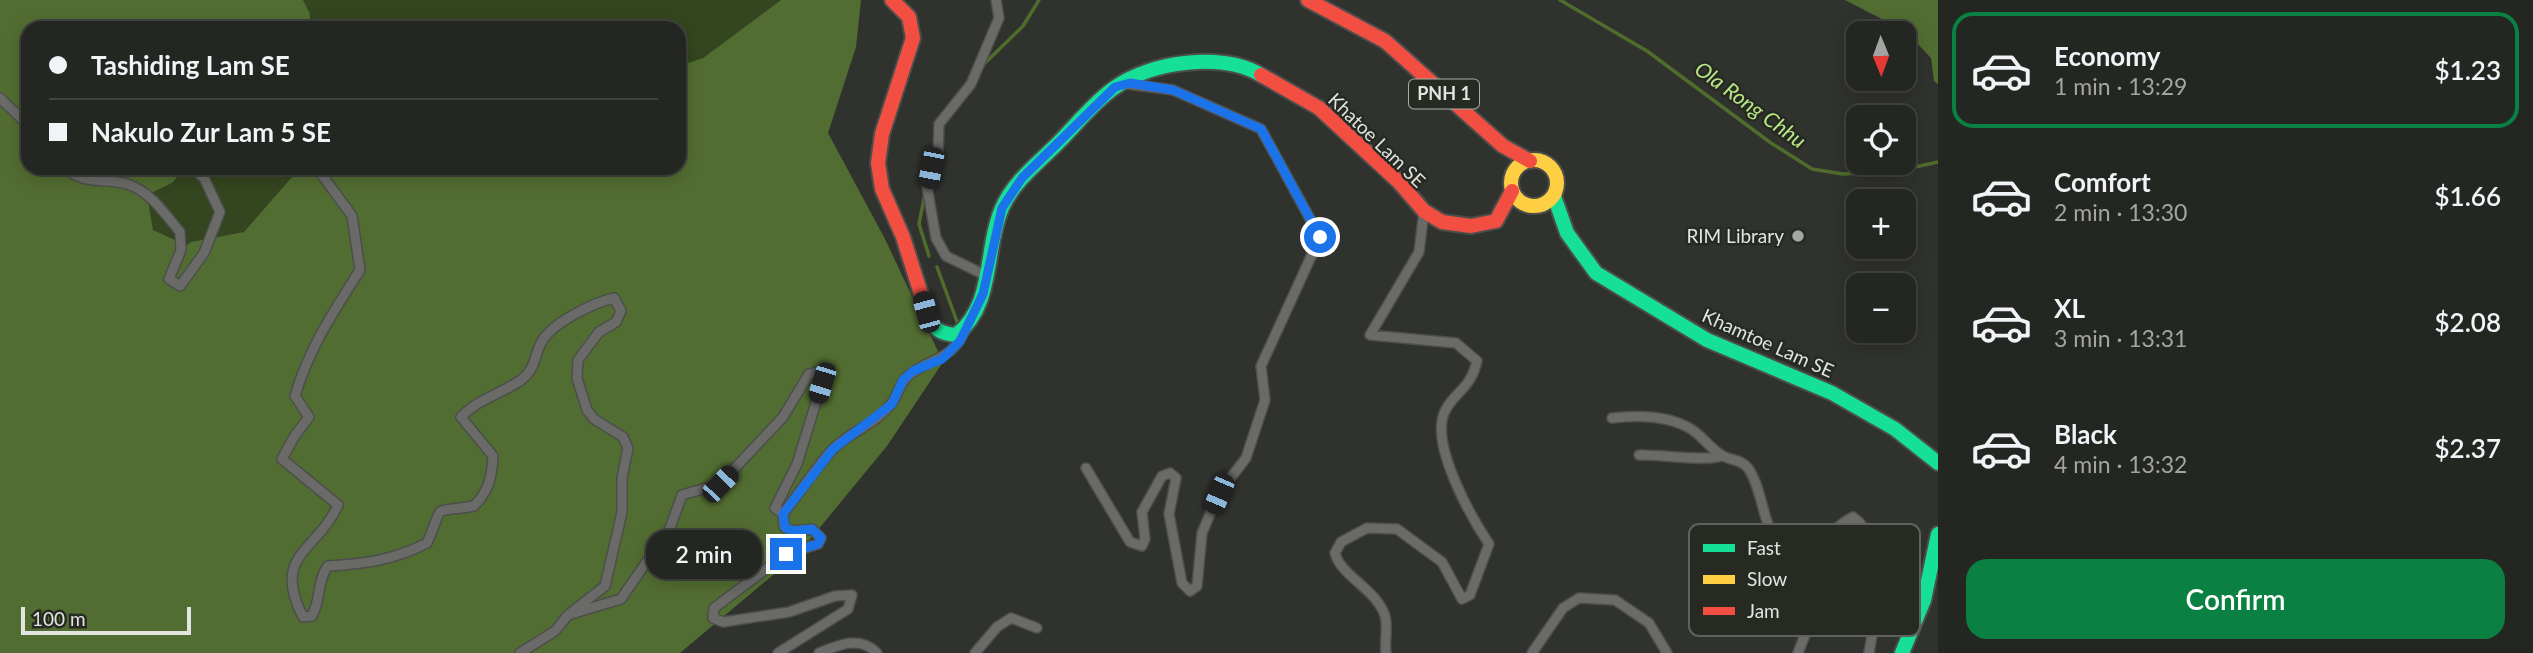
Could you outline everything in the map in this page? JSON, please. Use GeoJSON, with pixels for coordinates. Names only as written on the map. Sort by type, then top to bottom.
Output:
{"type":"FeatureCollection","features":[{"type":"Feature","properties":{"kind":"main road"},"geometry":{"type":"LineString","coordinates":[[892,0],[909,17],[913,38],[882,134],[878,163],[882,189],[903,237],[933,327],[945,334],[964,332]]}},
{"type":"Feature","properties":{"kind":"main road","name":"PNH 1"},"geometry":{"type":"LineString","coordinates":[[1308,0],[1385,41],[1503,146],[1530,161]]}},
{"type":"Feature","properties":{"kind":"main road","name":"Khatoe Lam SE"},"geometry":{"type":"LineString","coordinates":[[964,332],[977,309],[1002,208],[1022,178],[1115,87],[1158,69],[1196,61],[1231,62],[1251,69],[1319,108],[1399,182],[1424,211],[1442,222],[1471,226],[1496,221],[1500,215],[1527,205]]}},
{"type":"Feature","properties":{"kind":"main road","name":"PNH 1"},"geometry":{"type":"LineString","coordinates":[[1503,146],[1515,171]]}},
{"type":"Feature","properties":{"kind":"main road"},"geometry":{"type":"LineString","coordinates":[[1500,215],[1513,191],[1515,171],[1530,161],[1542,161],[1555,173],[1558,185],[1548,201],[1527,205],[1513,191]]}},
{"type":"Feature","properties":{"kind":"main road","name":"Khamtoe Lam SE"},"geometry":{"type":"LineString","coordinates":[[1548,201],[1596,273],[1707,340],[1832,393],[1895,429],[1938,463]]}},
{"type":"Feature","properties":{"kind":"main road"},"geometry":{"type":"LineString","coordinates":[[1920,610],[1938,534]]}},
{"type":"Feature","properties":{"kind":"main road"},"geometry":{"type":"LineString","coordinates":[[1902,653],[1909,636]]}},
{"type":"Feature","properties":{"kind":"street"},"geometry":{"type":"LineString","coordinates":[[987,276],[946,256],[936,238],[927,187],[937,152],[939,124],[976,74],[999,18],[996,0]]}},
{"type":"Feature","properties":{"kind":"street"},"geometry":{"type":"LineString","coordinates":[[1086,468],[1130,542],[1142,547],[1145,539],[1142,512],[1162,476],[1170,473],[1176,478],[1169,514],[1182,583],[1190,591],[1197,586],[1202,533],[1219,494],[1246,458],[1265,400],[1261,366],[1320,237],[1261,129],[1173,90],[1130,83],[1115,87]]}},
{"type":"Feature","properties":{"kind":"street"},"geometry":{"type":"LineString","coordinates":[[0,99],[21,118]]}},
{"type":"Feature","properties":{"kind":"street"},"geometry":{"type":"LineString","coordinates":[[73,175],[80,180],[127,184],[147,195],[180,232],[181,250],[169,279],[180,286],[204,253],[220,212],[201,175]]}},
{"type":"Feature","properties":{"kind":"street"},"geometry":{"type":"LineString","coordinates":[[322,175],[352,216],[360,270],[315,342],[303,368],[295,396],[309,418],[282,459],[338,505],[330,525],[299,553],[293,572],[292,587],[303,617],[312,616],[317,607],[322,574],[328,566],[369,564],[412,551],[426,543],[437,512],[443,508],[474,506],[489,483],[493,456],[461,417],[485,398],[520,381],[531,371],[541,343],[558,324],[598,302],[614,298],[621,311],[616,323],[599,332],[578,360],[577,378],[587,410],[594,419],[623,437],[628,448],[622,478],[622,512],[604,586],[568,615],[555,631],[520,653]]}},
{"type":"Feature","properties":{"kind":"street"},"geometry":{"type":"LineString","coordinates":[[1386,653],[1386,617],[1365,586],[1337,562],[1335,553],[1341,542],[1367,528],[1397,529],[1442,562],[1462,599],[1470,595],[1489,544],[1467,511],[1441,436],[1445,412],[1473,380],[1477,361],[1456,343],[1370,335],[1419,252],[1424,211]]}},
{"type":"Feature","properties":{"kind":"street"},"geometry":{"type":"LineString","coordinates":[[783,514],[833,449],[884,412],[892,404],[903,380],[913,371],[942,359],[960,341],[964,332]]}},
{"type":"Feature","properties":{"kind":"street"},"geometry":{"type":"LineString","coordinates":[[568,615],[621,599],[670,528],[682,495],[720,484],[783,418],[810,374],[817,372],[822,383],[797,464],[775,508],[783,514],[785,527],[792,531],[812,529],[821,538],[818,544],[786,554],[714,608],[713,618],[723,622],[789,612],[835,596],[852,595],[848,609],[778,653]]}},
{"type":"Feature","properties":{"kind":"street"},"geometry":{"type":"LineString","coordinates":[[1612,418],[1633,415],[1669,420],[1690,429],[1721,456],[1738,460],[1747,467],[1760,492],[1768,524]]}},
{"type":"Feature","properties":{"kind":"street"},"geometry":{"type":"LineString","coordinates":[[1639,455],[1686,455],[1713,460],[1721,456]]}},
{"type":"Feature","properties":{"kind":"street"},"geometry":{"type":"LineString","coordinates":[[1840,524],[1853,517],[1859,522]]}},
{"type":"Feature","properties":{"kind":"street"},"geometry":{"type":"LineString","coordinates":[[1532,653],[1563,608],[1579,598],[1615,600],[1648,623],[1667,653]]}},
{"type":"Feature","properties":{"kind":"street"},"geometry":{"type":"LineString","coordinates":[[975,653],[997,626],[1011,618],[1037,628]]}},
{"type":"Feature","properties":{"kind":"street"},"geometry":{"type":"LineString","coordinates":[[1798,653],[1805,636]]}},
{"type":"Feature","properties":{"kind":"street"},"geometry":{"type":"LineString","coordinates":[[819,653],[844,643],[855,642],[871,647],[877,653]]}},
{"type":"Feature","properties":{"kind":"green space"},"geometry":{"type":"Polygon","coordinates":[[[0,0],[303,0],[310,14],[310,21],[21,21],[21,175],[179,175],[172,183],[147,195],[153,230],[175,240],[181,250],[191,242],[244,232],[291,178],[299,175],[686,175],[686,64],[703,58],[781,0],[861,0],[856,47],[828,133],[885,239],[943,362],[887,446],[798,554],[680,653],[0,653],[0,0]]]}},
{"type":"Feature","properties":{"kind":"green space"},"geometry":{"type":"Polygon","coordinates":[[[303,0],[781,0],[703,58],[686,64],[686,21],[310,21],[310,14],[303,0]]]}},
{"type":"Feature","properties":{"kind":"green space"},"geometry":{"type":"Polygon","coordinates":[[[1845,0],[1938,0],[1938,84],[1934,81],[1931,58],[1916,42],[1916,21],[1886,21],[1845,0]]]}},
{"type":"Feature","properties":{"kind":"green space"},"geometry":{"type":"Polygon","coordinates":[[[179,175],[300,175],[291,178],[244,232],[191,242],[181,250],[175,240],[153,230],[147,195],[172,183],[179,175]]]}},
{"type":"Feature","properties":{"kind":"waterway"},"geometry":{"type":"LineString","coordinates":[[981,67],[1023,26],[1039,0]]}},
{"type":"Feature","properties":{"kind":"waterway","name":"Ola Rong Chhu"},"geometry":{"type":"LineString","coordinates":[[1560,0],[1647,51],[1771,143],[1812,169],[1843,174],[1897,171],[1938,162]]}},
{"type":"Feature","properties":{"kind":"waterway"},"geometry":{"type":"LineString","coordinates":[[925,193],[919,224],[929,256]]}},
{"type":"Feature","properties":{"kind":"waterway"},"geometry":{"type":"LineString","coordinates":[[937,267],[959,327]]}},
{"type":"Feature","properties":{"kind":"traffic: fast"},"geometry":{"type":"LineString","coordinates":[[928,316],[936,328],[956,335],[968,323],[983,292],[996,224],[1007,199],[1026,173],[1114,88],[1148,71],[1187,63],[1227,64],[1261,75]]}},
{"type":"Feature","properties":{"kind":"traffic: fast"},"geometry":{"type":"LineString","coordinates":[[1554,196],[1567,233],[1596,273],[1707,340],[1832,393],[1895,429],[1938,463]]}},
{"type":"Feature","properties":{"kind":"traffic: fast"},"geometry":{"type":"LineString","coordinates":[[1920,610],[1938,534]]}},
{"type":"Feature","properties":{"kind":"traffic: fast"},"geometry":{"type":"LineString","coordinates":[[1902,653],[1909,636]]}},
{"type":"Feature","properties":{"kind":"traffic: slow"},"geometry":{"type":"LineString","coordinates":[[1534,160],[1550,167],[1557,183],[1550,199],[1534,206],[1518,199],[1511,183],[1518,167],[1534,160]]}},
{"type":"Feature","properties":{"kind":"traffic: jam"},"geometry":{"type":"LineString","coordinates":[[892,0],[909,17],[913,38],[882,134],[878,163],[882,189],[903,237],[928,316]]}},
{"type":"Feature","properties":{"kind":"traffic: jam"},"geometry":{"type":"LineString","coordinates":[[1308,0],[1385,41],[1503,146],[1530,161]]}},
{"type":"Feature","properties":{"kind":"traffic: jam"},"geometry":{"type":"LineString","coordinates":[[1261,75],[1319,108],[1399,182],[1424,211],[1442,222],[1471,226],[1496,221],[1512,191]]}},
{"type":"Feature","properties":{"kind":"place","name":"RIM Library"},"geometry":{"type":"Point","coordinates":[1798,236]}},
{"type":"Feature","properties":{"kind":"route"},"geometry":{"type":"LineString","coordinates":[[786,554],[818,544],[821,538],[812,529],[792,531],[785,527],[783,514],[833,449],[892,404],[903,380],[913,371],[942,359],[960,341],[983,294],[1002,208],[1022,178],[1115,87],[1130,83],[1173,90],[1261,129],[1320,237]]}}]}
